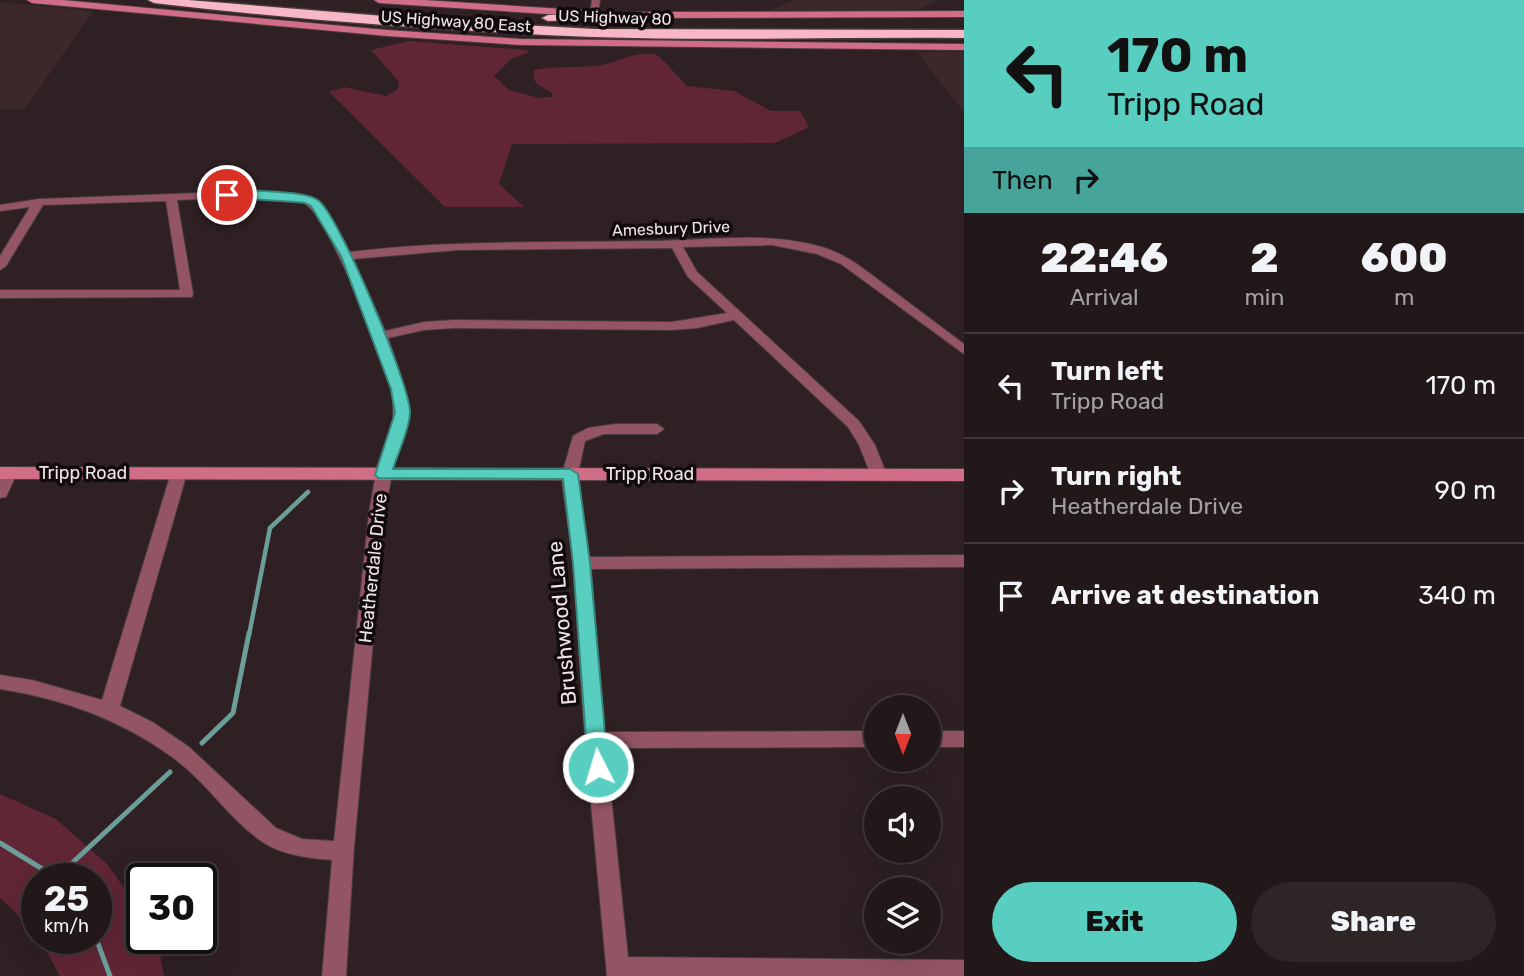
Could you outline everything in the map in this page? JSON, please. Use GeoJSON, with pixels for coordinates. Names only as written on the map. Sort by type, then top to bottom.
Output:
{"type":"FeatureCollection","features":[{"type":"Feature","properties":{"kind":"highway"},"geometry":{"type":"LineString","coordinates":[[155,0],[387,33]]}},
{"type":"Feature","properties":{"kind":"highway"},"geometry":{"type":"LineString","coordinates":[[254,0],[314,6],[542,18],[665,15]]}},
{"type":"Feature","properties":{"kind":"highway","name":"US Highway 80"},"geometry":{"type":"LineString","coordinates":[[183,3],[446,25],[594,33],[964,34]]}},
{"type":"Feature","properties":{"kind":"highway","name":"US Highway 80"},"geometry":{"type":"LineString","coordinates":[[314,6],[453,17],[596,24],[964,26]]}},
{"type":"Feature","properties":{"kind":"main road","name":"US Highway 80 East"},"geometry":{"type":"LineString","coordinates":[[32,0],[387,33],[598,44],[964,47]]}},
{"type":"Feature","properties":{"kind":"main road","name":"US Highway 80 East"},"geometry":{"type":"LineString","coordinates":[[379,0],[594,14],[964,14]]}},
{"type":"Feature","properties":{"kind":"main road","name":"Tripp Road"},"geometry":{"type":"LineString","coordinates":[[4,473],[964,475]]}},
{"type":"Feature","properties":{"kind":"street"},"geometry":{"type":"LineString","coordinates":[[594,14],[596,0]]}},
{"type":"Feature","properties":{"kind":"street","name":"Heatherdale Drive"},"geometry":{"type":"LineString","coordinates":[[0,208],[39,202],[251,194],[307,199],[315,203],[330,224],[347,256],[380,336],[398,389],[402,413],[383,475],[342,851],[334,976]]}},
{"type":"Feature","properties":{"kind":"street"},"geometry":{"type":"LineString","coordinates":[[0,294],[187,294],[172,199]]}},
{"type":"Feature","properties":{"kind":"street"},"geometry":{"type":"LineString","coordinates":[[0,266],[39,202]]}},
{"type":"Feature","properties":{"kind":"street","name":"Amesbury Drive"},"geometry":{"type":"LineString","coordinates":[[347,256],[443,245],[676,245],[762,240],[786,242],[827,252],[859,271],[964,350]]}},
{"type":"Feature","properties":{"kind":"street"},"geometry":{"type":"LineString","coordinates":[[676,245],[692,274],[854,424],[867,445],[879,475]]}},
{"type":"Feature","properties":{"kind":"street"},"geometry":{"type":"LineString","coordinates":[[380,336],[424,326],[454,324],[671,326],[697,324],[737,315]]}},
{"type":"Feature","properties":{"kind":"street"},"geometry":{"type":"LineString","coordinates":[[570,474],[578,439],[582,434],[598,430],[657,429]]}},
{"type":"Feature","properties":{"kind":"street"},"geometry":{"type":"LineString","coordinates":[[0,493],[4,473]]}},
{"type":"Feature","properties":{"kind":"street"},"geometry":{"type":"LineString","coordinates":[[109,710],[179,473]]}},
{"type":"Feature","properties":{"kind":"street","name":"Brushwood Lane"},"geometry":{"type":"LineString","coordinates":[[570,474],[582,563],[595,740],[618,972]]}},
{"type":"Feature","properties":{"kind":"street"},"geometry":{"type":"LineString","coordinates":[[582,563],[964,561]]}},
{"type":"Feature","properties":{"kind":"street"},"geometry":{"type":"LineString","coordinates":[[0,682],[32,687],[109,710],[147,729],[182,753],[269,835],[302,848],[342,851]]}},
{"type":"Feature","properties":{"kind":"street"},"geometry":{"type":"LineString","coordinates":[[595,740],[864,738]]}},
{"type":"Feature","properties":{"kind":"street"},"geometry":{"type":"LineString","coordinates":[[942,739],[964,739]]}},
{"type":"Feature","properties":{"kind":"street"},"geometry":{"type":"LineString","coordinates":[[618,972],[964,971]]}},
{"type":"Feature","properties":{"kind":"shaded area"},"geometry":{"type":"Polygon","coordinates":[[[794,0],[938,0],[915,11],[770,10],[794,0]]]}},
{"type":"Feature","properties":{"kind":"shaded area"},"geometry":{"type":"Polygon","coordinates":[[[0,2],[93,11],[25,109],[0,109],[0,2]]]}},
{"type":"Feature","properties":{"kind":"shaded area"},"geometry":{"type":"Polygon","coordinates":[[[409,41],[528,50],[528,53],[511,59],[494,76],[509,90],[539,98],[552,97],[553,94],[538,85],[534,79],[534,70],[593,66],[652,54],[659,56],[687,86],[734,91],[771,111],[800,111],[809,127],[775,143],[512,144],[499,184],[524,207],[445,207],[329,92],[344,87],[386,96],[397,90],[399,82],[371,50],[409,41]]]}},
{"type":"Feature","properties":{"kind":"shaded area"},"geometry":{"type":"Polygon","coordinates":[[[917,52],[964,52],[964,110],[962,110],[917,52]]]}},
{"type":"Feature","properties":{"kind":"shaded area"},"geometry":{"type":"Polygon","coordinates":[[[0,794],[56,819],[106,863],[21,863],[21,918],[0,898],[0,794]]]}},
{"type":"Feature","properties":{"kind":"shaded area"},"geometry":{"type":"Polygon","coordinates":[[[112,871],[126,891],[126,954],[160,954],[164,976],[60,976],[48,954],[112,954],[112,871]]]}},
{"type":"Feature","properties":{"kind":"waterway"},"geometry":{"type":"LineString","coordinates":[[249,635],[270,528],[308,492]]}},
{"type":"Feature","properties":{"kind":"waterway"},"geometry":{"type":"LineString","coordinates":[[202,743],[233,713],[249,633]]}},
{"type":"Feature","properties":{"kind":"waterway"},"geometry":{"type":"LineString","coordinates":[[72,863],[170,772]]}},
{"type":"Feature","properties":{"kind":"waterway"},"geometry":{"type":"LineString","coordinates":[[0,843],[33,863]]}},
{"type":"Feature","properties":{"kind":"waterway"},"geometry":{"type":"LineString","coordinates":[[102,954],[110,976]]}},
{"type":"Feature","properties":{"kind":"route"},"geometry":{"type":"LineString","coordinates":[[227,195],[251,194],[307,199],[315,203],[331,226],[347,256],[380,336],[398,389],[402,413],[383,475],[570,474],[582,563],[598,767]]}}]}
